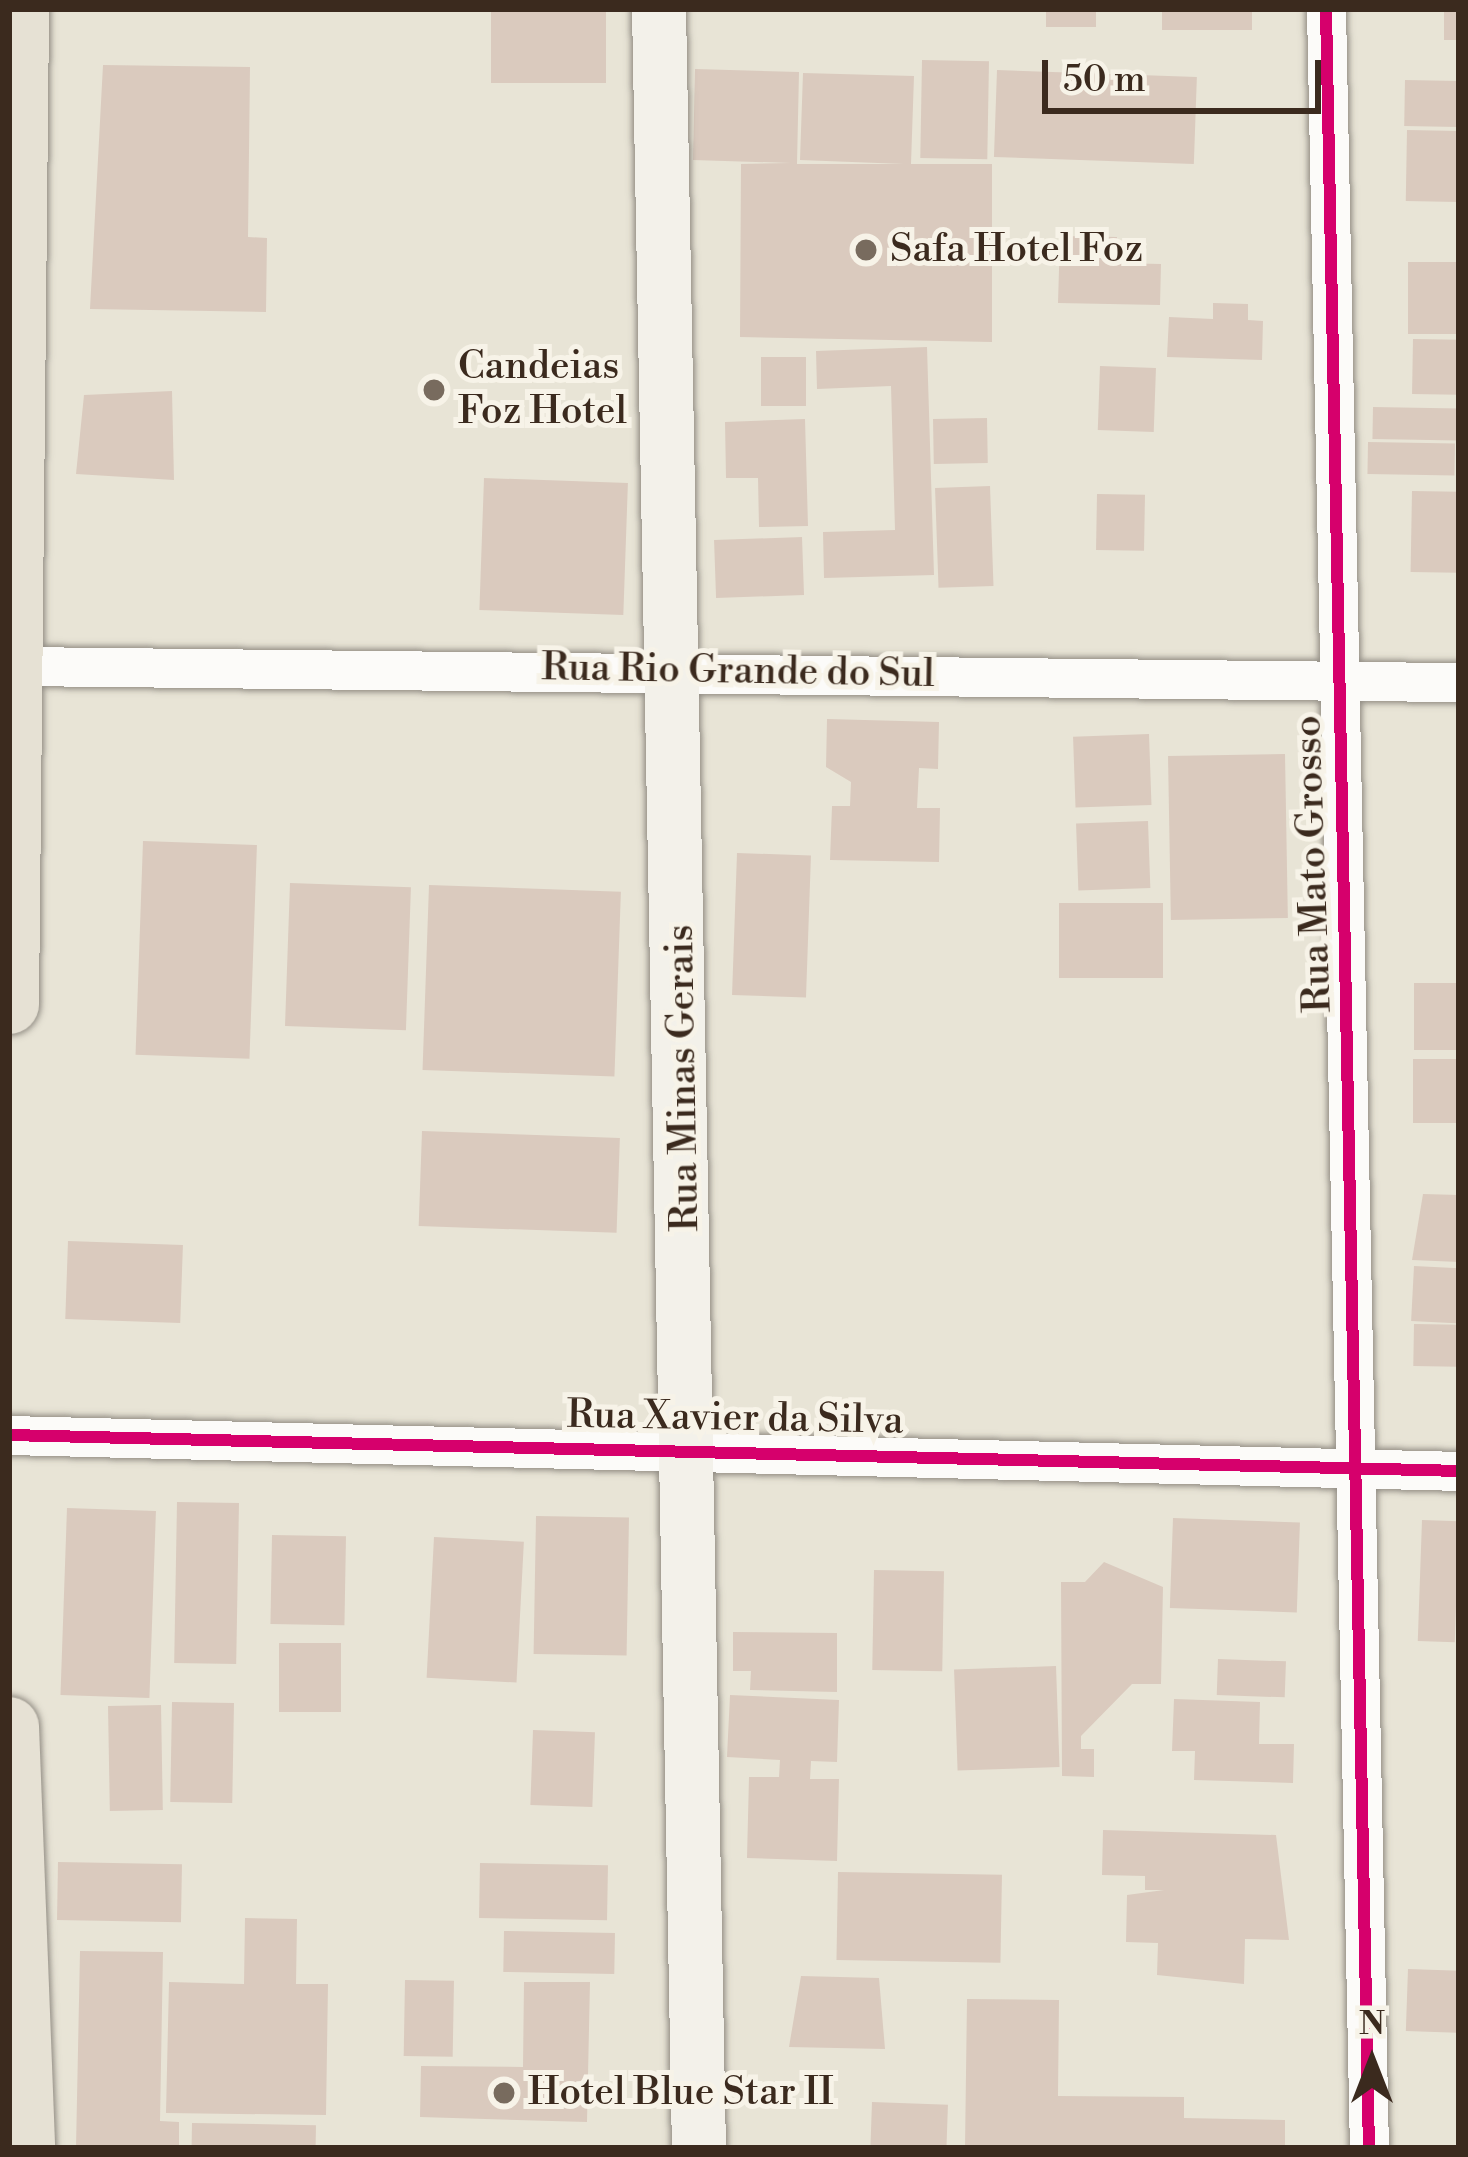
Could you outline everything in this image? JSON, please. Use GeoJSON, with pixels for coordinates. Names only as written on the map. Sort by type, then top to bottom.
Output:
{"type":"FeatureCollection","features":[{"type":"Feature","properties":{"kind":"main road"},"geometry":{"type":"LineString","coordinates":[[9,1004],[18,666],[19,9]]}},
{"type":"Feature","properties":{"kind":"main road","name":"Rua Minas Gerais"},"geometry":{"type":"LineString","coordinates":[[659,9],[691,1448],[699,2148]]}},
{"type":"Feature","properties":{"kind":"main road"},"geometry":{"type":"LineString","coordinates":[[9,1727],[25,2148]]}},
{"type":"Feature","properties":{"kind":"street","name":"Rua Mato Grosso"},"geometry":{"type":"LineString","coordinates":[[1327,9],[1338,683],[1363,1466],[1369,2148]]}},
{"type":"Feature","properties":{"kind":"street","name":"Rua Rio Grande do Sul"},"geometry":{"type":"LineString","coordinates":[[18,666],[676,669],[1459,682]]}},
{"type":"Feature","properties":{"kind":"street","name":"Rua Xavier da Silva"},"geometry":{"type":"LineString","coordinates":[[9,1435],[691,1448],[1459,1471]]}},
{"type":"Feature","properties":{"kind":"building"},"geometry":{"type":"Polygon","coordinates":[[[491,9],[606,9],[606,83],[491,83],[491,9]]]}},
{"type":"Feature","properties":{"kind":"building"},"geometry":{"type":"Polygon","coordinates":[[[1046,9],[1096,9],[1096,27],[1046,27],[1046,9]]]}},
{"type":"Feature","properties":{"kind":"building"},"geometry":{"type":"Polygon","coordinates":[[[1162,9],[1252,9],[1252,30],[1162,30],[1162,9]]]}},
{"type":"Feature","properties":{"kind":"building"},"geometry":{"type":"Polygon","coordinates":[[[1444,9],[1459,9],[1459,40],[1444,40],[1444,9]]]}},
{"type":"Feature","properties":{"kind":"building"},"geometry":{"type":"Polygon","coordinates":[[[922,60],[989,61],[987,159],[920,158],[922,60]]]}},
{"type":"Feature","properties":{"kind":"building"},"geometry":{"type":"Polygon","coordinates":[[[103,65],[250,67],[248,237],[267,238],[266,312],[90,309],[103,65]]]}},
{"type":"Feature","properties":{"kind":"building","name":"Safa Hotel Foz"},"geometry":{"type":"Polygon","coordinates":[[[695,69],[799,72],[797,164],[904,164],[800,160],[803,73],[914,76],[911,164],[992,164],[992,342],[740,337],[741,164],[791,163],[693,160],[695,69]]]}},
{"type":"Feature","properties":{"kind":"building"},"geometry":{"type":"Polygon","coordinates":[[[997,70],[1197,77],[1194,164],[994,157],[997,70]]]}},
{"type":"Feature","properties":{"kind":"building"},"geometry":{"type":"Polygon","coordinates":[[[1405,80],[1459,81],[1458,127],[1404,126],[1405,80]]]}},
{"type":"Feature","properties":{"kind":"building"},"geometry":{"type":"Polygon","coordinates":[[[1407,130],[1459,131],[1458,202],[1406,201],[1407,130]]]}},
{"type":"Feature","properties":{"kind":"building"},"geometry":{"type":"Polygon","coordinates":[[[1060,236],[1117,237],[1116,263],[1161,264],[1160,305],[1058,303],[1060,236]]]}},
{"type":"Feature","properties":{"kind":"building"},"geometry":{"type":"Polygon","coordinates":[[[1408,262],[1459,262],[1459,334],[1408,334],[1408,262]]]}},
{"type":"Feature","properties":{"kind":"building"},"geometry":{"type":"Polygon","coordinates":[[[1213,303],[1248,304],[1248,320],[1263,321],[1262,360],[1167,357],[1169,317],[1213,319],[1213,303]]]}},
{"type":"Feature","properties":{"kind":"building"},"geometry":{"type":"Polygon","coordinates":[[[1413,339],[1459,340],[1458,395],[1412,394],[1413,339]]]}},
{"type":"Feature","properties":{"kind":"building"},"geometry":{"type":"Polygon","coordinates":[[[927,347],[934,575],[824,578],[823,532],[895,530],[891,386],[817,389],[816,351],[927,347]]]}},
{"type":"Feature","properties":{"kind":"building"},"geometry":{"type":"Polygon","coordinates":[[[761,357],[806,357],[806,406],[761,406],[761,357]]]}},
{"type":"Feature","properties":{"kind":"building"},"geometry":{"type":"Polygon","coordinates":[[[1100,366],[1156,368],[1154,432],[1098,430],[1100,366]]]}},
{"type":"Feature","properties":{"kind":"building"},"geometry":{"type":"Polygon","coordinates":[[[172,391],[174,480],[76,474],[84,395],[172,391]]]}},
{"type":"Feature","properties":{"kind":"building"},"geometry":{"type":"Polygon","coordinates":[[[1373,407],[1459,409],[1458,440],[1372,439],[1373,407]]]}},
{"type":"Feature","properties":{"kind":"building"},"geometry":{"type":"Polygon","coordinates":[[[987,418],[988,463],[934,464],[933,419],[987,418]]]}},
{"type":"Feature","properties":{"kind":"building"},"geometry":{"type":"Polygon","coordinates":[[[805,419],[808,526],[759,527],[758,478],[726,478],[725,422],[805,419]]]}},
{"type":"Feature","properties":{"kind":"building"},"geometry":{"type":"Polygon","coordinates":[[[1368,442],[1455,444],[1454,476],[1367,474],[1368,442]]]}},
{"type":"Feature","properties":{"kind":"building"},"geometry":{"type":"Polygon","coordinates":[[[484,478],[628,483],[623,615],[479,610],[484,478]]]}},
{"type":"Feature","properties":{"kind":"building"},"geometry":{"type":"Polygon","coordinates":[[[990,486],[993,586],[939,588],[935,488],[990,486]]]}},
{"type":"Feature","properties":{"kind":"building"},"geometry":{"type":"Polygon","coordinates":[[[1412,491],[1459,492],[1458,573],[1411,572],[1412,491]]]}},
{"type":"Feature","properties":{"kind":"building"},"geometry":{"type":"Polygon","coordinates":[[[1097,494],[1145,495],[1144,551],[1096,550],[1097,494]]]}},
{"type":"Feature","properties":{"kind":"building"},"geometry":{"type":"Polygon","coordinates":[[[802,537],[804,595],[716,598],[714,540],[802,537]]]}},
{"type":"Feature","properties":{"kind":"building"},"geometry":{"type":"Polygon","coordinates":[[[827,719],[939,722],[938,769],[919,768],[917,808],[940,808],[939,862],[830,860],[832,806],[850,806],[851,782],[826,767],[827,719]]]}},
{"type":"Feature","properties":{"kind":"building"},"geometry":{"type":"Polygon","coordinates":[[[1149,734],[1151,805],[1076,808],[1073,737],[1149,734]]]}},
{"type":"Feature","properties":{"kind":"building"},"geometry":{"type":"Polygon","coordinates":[[[1285,754],[1288,918],[1171,920],[1168,756],[1285,754]]]}},
{"type":"Feature","properties":{"kind":"building"},"geometry":{"type":"Polygon","coordinates":[[[1148,821],[1150,888],[1078,890],[1076,824],[1148,821]]]}},
{"type":"Feature","properties":{"kind":"building"},"geometry":{"type":"Polygon","coordinates":[[[143,841],[257,845],[249,1059],[136,1055],[143,841]]]}},
{"type":"Feature","properties":{"kind":"building"},"geometry":{"type":"Polygon","coordinates":[[[737,853],[811,856],[806,997],[732,995],[737,853]]]}},
{"type":"Feature","properties":{"kind":"building"},"geometry":{"type":"Polygon","coordinates":[[[290,883],[411,887],[406,1030],[285,1026],[290,883]]]}},
{"type":"Feature","properties":{"kind":"building"},"geometry":{"type":"Polygon","coordinates":[[[429,885],[621,892],[614,1077],[423,1070],[429,885]]]}},
{"type":"Feature","properties":{"kind":"building"},"geometry":{"type":"Polygon","coordinates":[[[1059,903],[1163,903],[1163,978],[1059,978],[1059,903]]]}},
{"type":"Feature","properties":{"kind":"building"},"geometry":{"type":"Polygon","coordinates":[[[1414,983],[1459,983],[1459,1050],[1414,1050],[1414,983]]]}},
{"type":"Feature","properties":{"kind":"building"},"geometry":{"type":"Polygon","coordinates":[[[1413,1059],[1459,1059],[1459,1123],[1413,1123],[1413,1059]]]}},
{"type":"Feature","properties":{"kind":"building"},"geometry":{"type":"Polygon","coordinates":[[[422,1131],[620,1138],[617,1233],[419,1226],[422,1131]]]}},
{"type":"Feature","properties":{"kind":"building"},"geometry":{"type":"Polygon","coordinates":[[[1423,1194],[1459,1195],[1459,1262],[1412,1260],[1423,1194]]]}},
{"type":"Feature","properties":{"kind":"building"},"geometry":{"type":"Polygon","coordinates":[[[68,1241],[183,1245],[180,1323],[65,1319],[68,1241]]]}},
{"type":"Feature","properties":{"kind":"building"},"geometry":{"type":"Polygon","coordinates":[[[1414,1266],[1459,1268],[1456,1323],[1411,1321],[1414,1266]]]}},
{"type":"Feature","properties":{"kind":"building"},"geometry":{"type":"Polygon","coordinates":[[[1414,1324],[1459,1325],[1458,1367],[1413,1366],[1414,1324]]]}},
{"type":"Feature","properties":{"kind":"building"},"geometry":{"type":"Polygon","coordinates":[[[177,1502],[239,1503],[236,1664],[174,1663],[177,1502]]]}},
{"type":"Feature","properties":{"kind":"building"},"geometry":{"type":"Polygon","coordinates":[[[67,1508],[156,1511],[149,1698],[60,1695],[67,1508]]]}},
{"type":"Feature","properties":{"kind":"building"},"geometry":{"type":"Polygon","coordinates":[[[536,1516],[629,1518],[627,1656],[534,1654],[536,1516]]]}},
{"type":"Feature","properties":{"kind":"building"},"geometry":{"type":"Polygon","coordinates":[[[1173,1518],[1300,1522],[1297,1612],[1170,1608],[1173,1518]]]}},
{"type":"Feature","properties":{"kind":"building"},"geometry":{"type":"Polygon","coordinates":[[[1422,1520],[1459,1521],[1455,1642],[1418,1641],[1422,1520]]]}},
{"type":"Feature","properties":{"kind":"building"},"geometry":{"type":"Polygon","coordinates":[[[272,1535],[346,1536],[344,1625],[270,1624],[272,1535]]]}},
{"type":"Feature","properties":{"kind":"building"},"geometry":{"type":"Polygon","coordinates":[[[434,1537],[524,1542],[516,1683],[427,1678],[434,1537]]]}},
{"type":"Feature","properties":{"kind":"building"},"geometry":{"type":"Polygon","coordinates":[[[1104,1562],[1163,1587],[1161,1684],[1132,1684],[1081,1736],[1081,1749],[1094,1749],[1094,1777],[1062,1776],[1061,1582],[1085,1582],[1104,1562]]]}},
{"type":"Feature","properties":{"kind":"building"},"geometry":{"type":"Polygon","coordinates":[[[874,1570],[944,1571],[942,1671],[872,1670],[874,1570]]]}},
{"type":"Feature","properties":{"kind":"building"},"geometry":{"type":"Polygon","coordinates":[[[733,1632],[837,1633],[837,1692],[750,1690],[751,1671],[733,1671],[733,1632]]]}},
{"type":"Feature","properties":{"kind":"building"},"geometry":{"type":"Polygon","coordinates":[[[279,1643],[341,1643],[341,1712],[279,1712],[279,1643]]]}},
{"type":"Feature","properties":{"kind":"building"},"geometry":{"type":"Polygon","coordinates":[[[1218,1659],[1286,1661],[1285,1697],[1217,1695],[1218,1659]]]}},
{"type":"Feature","properties":{"kind":"building"},"geometry":{"type":"Polygon","coordinates":[[[1056,1666],[1060,1767],[958,1770],[954,1670],[1056,1666]]]}},
{"type":"Feature","properties":{"kind":"building"},"geometry":{"type":"Polygon","coordinates":[[[730,1695],[839,1700],[837,1762],[811,1761],[810,1779],[839,1779],[837,1861],[747,1858],[749,1777],[779,1777],[780,1760],[727,1757],[730,1695]]]}},
{"type":"Feature","properties":{"kind":"building"},"geometry":{"type":"Polygon","coordinates":[[[1174,1699],[1260,1702],[1259,1744],[1294,1744],[1293,1783],[1194,1780],[1195,1751],[1172,1751],[1174,1699]]]}},
{"type":"Feature","properties":{"kind":"building"},"geometry":{"type":"Polygon","coordinates":[[[172,1702],[234,1703],[232,1803],[170,1802],[172,1702]]]}},
{"type":"Feature","properties":{"kind":"building"},"geometry":{"type":"Polygon","coordinates":[[[161,1705],[163,1810],[110,1811],[108,1706],[161,1705]]]}},
{"type":"Feature","properties":{"kind":"building"},"geometry":{"type":"Polygon","coordinates":[[[533,1730],[595,1732],[592,1807],[530,1805],[533,1730]]]}},
{"type":"Feature","properties":{"kind":"building"},"geometry":{"type":"Polygon","coordinates":[[[1103,1830],[1276,1835],[1289,1940],[1245,1939],[1244,1984],[1157,1975],[1158,1943],[1126,1942],[1127,1895],[1164,1890],[1145,1890],[1145,1876],[1102,1875],[1103,1830]]]}},
{"type":"Feature","properties":{"kind":"building"},"geometry":{"type":"Polygon","coordinates":[[[58,1862],[182,1864],[181,1922],[57,1920],[58,1862]]]}},
{"type":"Feature","properties":{"kind":"building"},"geometry":{"type":"Polygon","coordinates":[[[480,1863],[608,1865],[607,1920],[479,1918],[480,1863]]]}},
{"type":"Feature","properties":{"kind":"building"},"geometry":{"type":"Polygon","coordinates":[[[838,1872],[1002,1875],[1000,1963],[836,1960],[838,1872]]]}},
{"type":"Feature","properties":{"kind":"building"},"geometry":{"type":"Polygon","coordinates":[[[245,1918],[297,1919],[296,1984],[328,1984],[326,2115],[166,2113],[169,1982],[244,1984],[245,1918]]]}},
{"type":"Feature","properties":{"kind":"building"},"geometry":{"type":"Polygon","coordinates":[[[504,1931],[615,1933],[614,1974],[503,1972],[504,1931]]]}},
{"type":"Feature","properties":{"kind":"building"},"geometry":{"type":"Polygon","coordinates":[[[80,1951],[163,1952],[160,2121],[179,2122],[179,2148],[76,2148],[80,1951]]]}},
{"type":"Feature","properties":{"kind":"building"},"geometry":{"type":"Polygon","coordinates":[[[1408,1969],[1459,1971],[1457,2033],[1406,2031],[1408,1969]]]}},
{"type":"Feature","properties":{"kind":"building"},"geometry":{"type":"Polygon","coordinates":[[[801,1976],[879,1978],[885,2049],[789,2047],[801,1976]]]}},
{"type":"Feature","properties":{"kind":"building"},"geometry":{"type":"Polygon","coordinates":[[[405,1980],[454,1981],[453,2057],[404,2056],[405,1980]]]}},
{"type":"Feature","properties":{"kind":"building","name":"Hotel Blue Star II"},"geometry":{"type":"Polygon","coordinates":[[[524,1982],[590,1982],[587,2122],[420,2117],[421,2066],[523,2067],[524,1982]]]}},
{"type":"Feature","properties":{"kind":"building"},"geometry":{"type":"Polygon","coordinates":[[[967,1999],[1059,2000],[1058,2096],[1184,2097],[1184,2118],[1285,2120],[1285,2148],[965,2148],[967,1999]]]}},
{"type":"Feature","properties":{"kind":"building"},"geometry":{"type":"Polygon","coordinates":[[[872,2102],[948,2105],[946,2148],[870,2148],[872,2102]]]}},
{"type":"Feature","properties":{"kind":"building"},"geometry":{"type":"Polygon","coordinates":[[[192,2123],[316,2125],[316,2148],[192,2148],[192,2123]]]}},
{"type":"Feature","properties":{"kind":"cycle path"},"geometry":{"type":"LineString","coordinates":[[1326,9],[1369,2148]]}},
{"type":"Feature","properties":{"kind":"cycle path"},"geometry":{"type":"LineString","coordinates":[[9,1435],[1459,1471]]}},
{"type":"Feature","properties":{"kind":"place","name":"Safa Hotel Foz"},"geometry":{"type":"Point","coordinates":[866,250]}},
{"type":"Feature","properties":{"kind":"place","name":"Candeias Foz Hotel"},"geometry":{"type":"Point","coordinates":[434,390]}},
{"type":"Feature","properties":{"kind":"place","name":"Hotel Blue Star II"},"geometry":{"type":"Point","coordinates":[504,2093]}}]}
